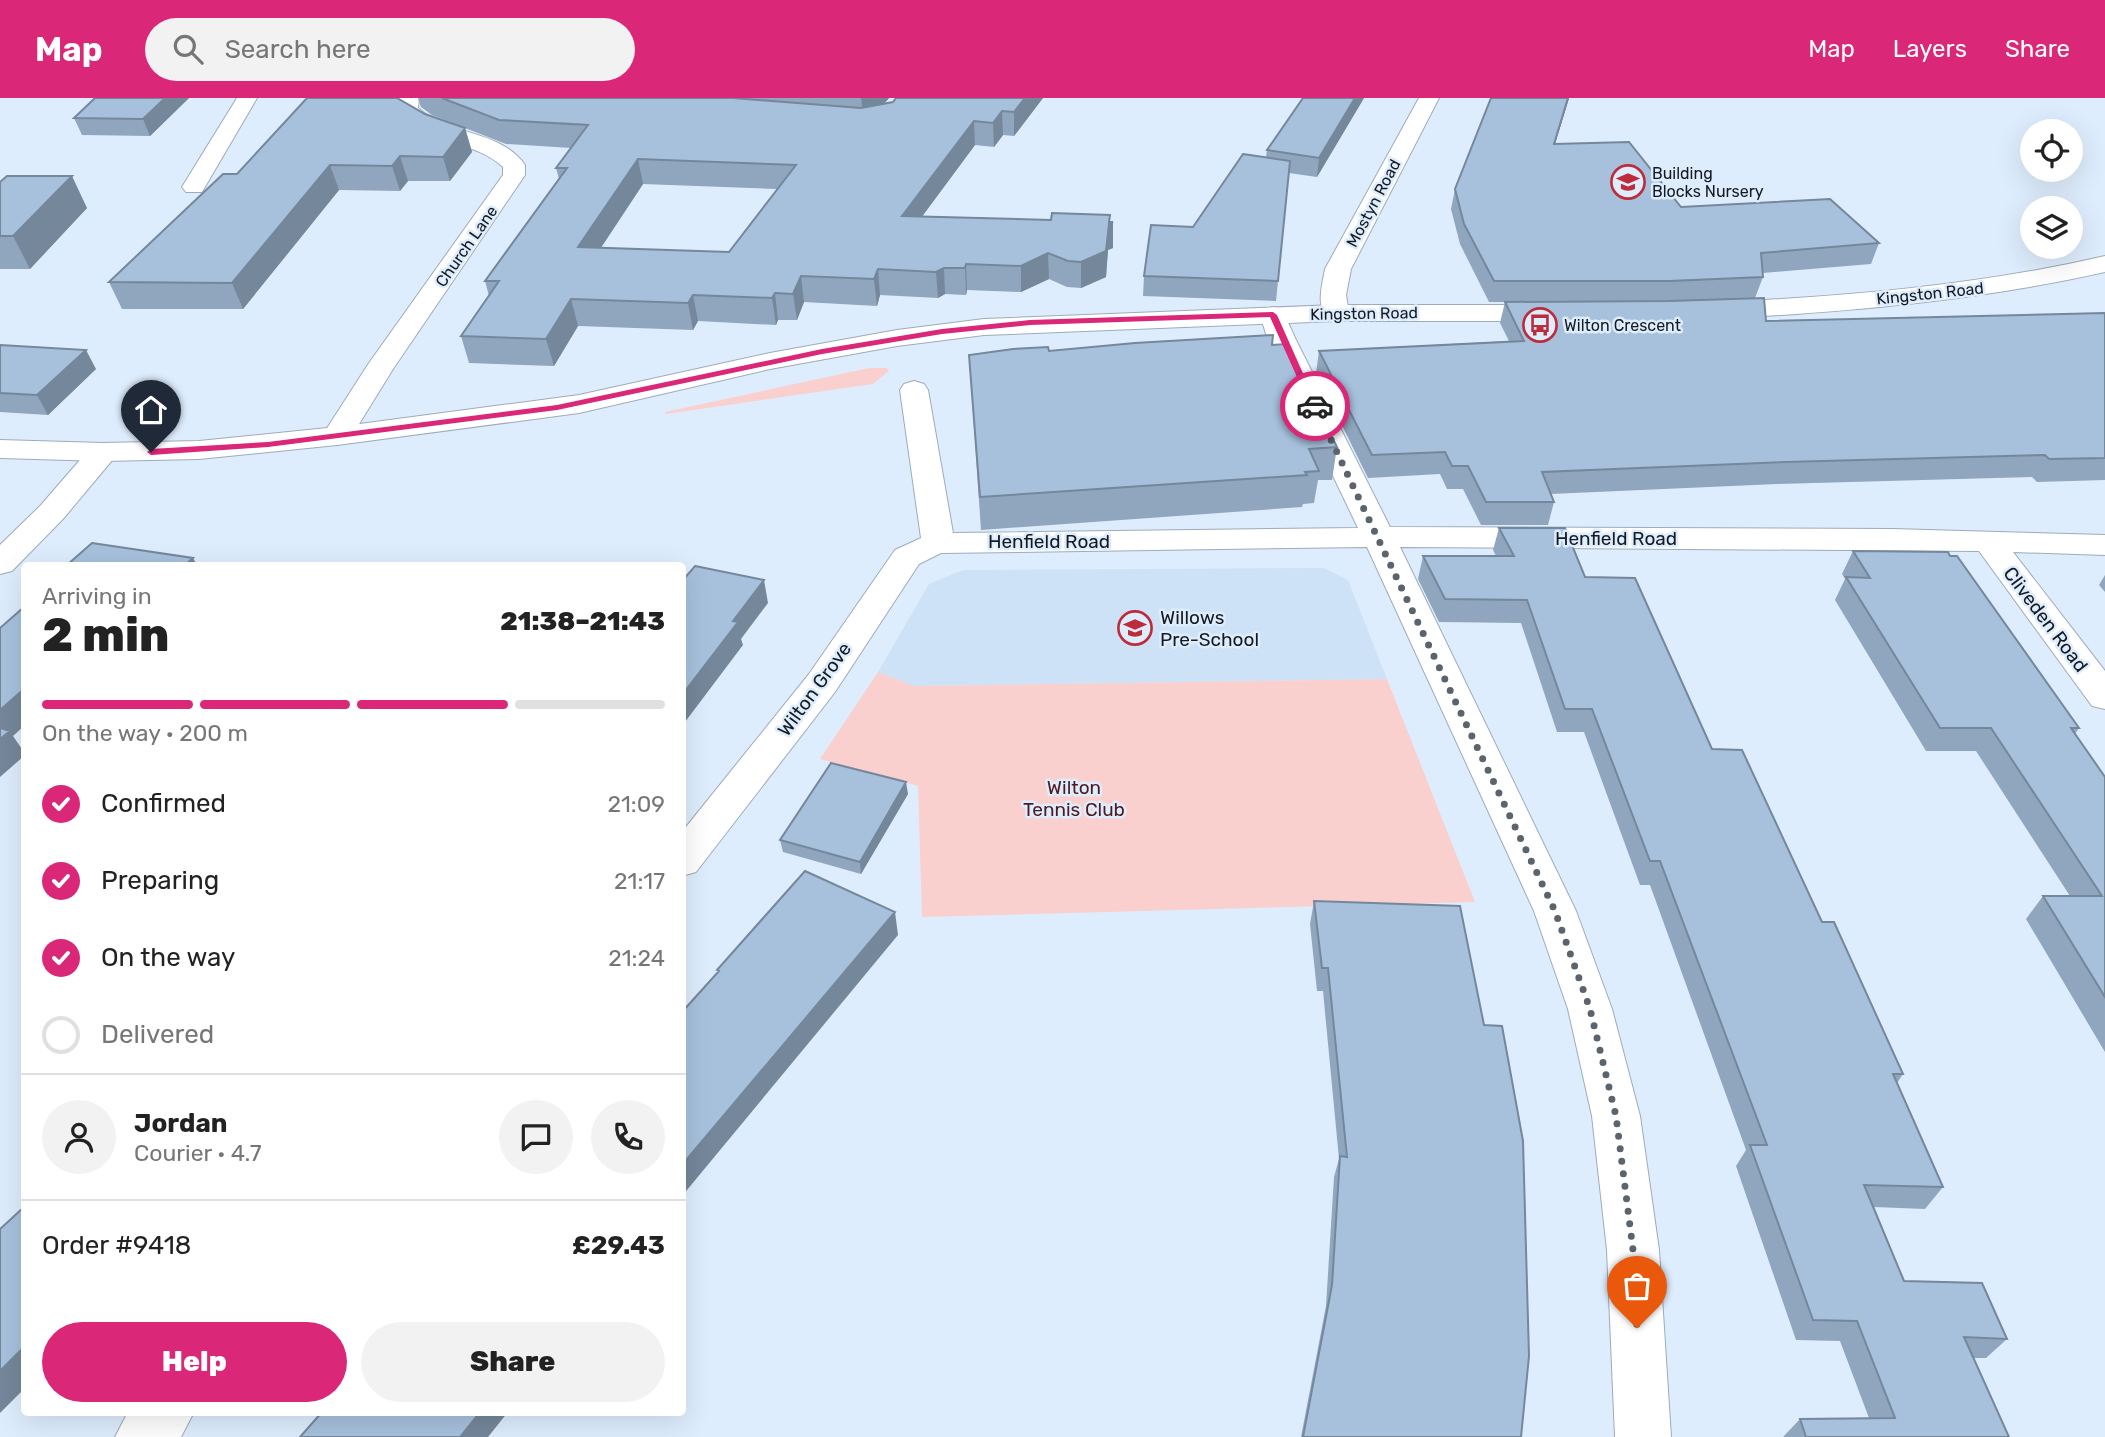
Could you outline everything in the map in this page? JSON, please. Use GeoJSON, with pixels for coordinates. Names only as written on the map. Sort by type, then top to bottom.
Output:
{"type":"FeatureCollection","features":[{"type":"Feature","properties":{"kind":"street"},"geometry":{"type":"LineString","coordinates":[[194,187],[247,98]]}},
{"type":"Feature","properties":{"kind":"street","name":"Church Lane"},"geometry":{"type":"LineString","coordinates":[[337,436],[364,389],[514,175],[514,166],[496,150],[423,124],[407,109],[408,98]]}},
{"type":"Feature","properties":{"kind":"street","name":"Mostyn Road"},"geometry":{"type":"LineString","coordinates":[[1336,313],[1333,295],[1338,269],[1429,98]]}},
{"type":"Feature","properties":{"kind":"street","name":"Kingston Road"},"geometry":{"type":"LineString","coordinates":[[1686,312],[1915,296],[2054,277],[2105,264]]}},
{"type":"Feature","properties":{"kind":"street","name":"Kingston Road"},"geometry":{"type":"LineString","coordinates":[[0,449],[103,452],[223,448],[337,436],[579,404],[770,361],[942,331],[1030,323],[1336,313],[1581,313]]}},
{"type":"Feature","properties":{"kind":"street"},"geometry":{"type":"LineString","coordinates":[[1273,315],[1555,911],[1590,1009],[1616,1116],[1633,1250],[1643,1437]]}},
{"type":"Feature","properties":{"kind":"street"},"geometry":{"type":"LineString","coordinates":[[914,390],[948,542]]}},
{"type":"Feature","properties":{"kind":"street"},"geometry":{"type":"LineString","coordinates":[[0,564],[52,512],[103,452]]}},
{"type":"Feature","properties":{"kind":"street","name":"Henfield Road"},"geometry":{"type":"LineString","coordinates":[[948,542],[1379,537],[1988,541],[2105,545]]}},
{"type":"Feature","properties":{"kind":"street","name":"Cliveden Road"},"geometry":{"type":"LineString","coordinates":[[1988,541],[2105,697]]}},
{"type":"Feature","properties":{"kind":"street","name":"Wilton Grove"},"geometry":{"type":"LineString","coordinates":[[686,856],[822,683],[907,557],[920,549],[948,542]]}},
{"type":"Feature","properties":{"kind":"street"},"geometry":{"type":"LineString","coordinates":[[142,1437],[162,1416]]}},
{"type":"Feature","properties":{"kind":"shaded area","name":"Willows Pre-School"},"geometry":{"type":"Polygon","coordinates":[[[1324,568],[1348,580],[1387,679],[914,686],[878,672],[929,584],[963,570],[1324,568]]]}},
{"type":"Feature","properties":{"kind":"green space"},"geometry":{"type":"Polygon","coordinates":[[[869,368],[887,368],[889,371],[873,384],[666,414],[665,412],[869,368]]]}},
{"type":"Feature","properties":{"kind":"green space","name":"Wilton Tennis Club"},"geometry":{"type":"Polygon","coordinates":[[[878,672],[914,686],[1387,679],[1475,902],[922,917],[918,786],[820,759],[878,672]]]}},
{"type":"Feature","properties":{"kind":"building"},"geometry":{"type":"Polygon","coordinates":[[[95,98],[165,98],[143,119],[74,118],[95,98]]]}},
{"type":"Feature","properties":{"kind":"building"},"geometry":{"type":"Polygon","coordinates":[[[307,98],[397,98],[425,114],[465,128],[443,157],[400,156],[392,166],[330,165],[232,283],[109,282],[223,174],[237,174],[307,98]]]}},
{"type":"Feature","properties":{"kind":"building"},"geometry":{"type":"Polygon","coordinates":[[[442,98],[733,98],[861,108],[893,102],[896,98],[1025,98],[1014,112],[1002,111],[993,123],[974,121],[902,216],[1051,220],[1052,213],[1110,215],[1109,222],[1113,222],[1109,224],[1106,251],[1081,262],[1068,261],[1048,253],[1021,266],[966,264],[965,268],[944,268],[936,272],[878,269],[874,279],[801,276],[793,294],[775,293],[772,298],[693,295],[688,303],[571,299],[546,339],[461,336],[499,281],[485,281],[567,168],[556,168],[588,125],[499,120],[442,98]],[[638,159],[578,247],[729,252],[796,165],[638,159]]]}},
{"type":"Feature","properties":{"kind":"building"},"geometry":{"type":"Polygon","coordinates":[[[1303,98],[1355,98],[1319,158],[1267,150],[1303,98]]]}},
{"type":"Feature","properties":{"kind":"building"},"geometry":{"type":"Polygon","coordinates":[[[1491,98],[1568,98],[1554,144],[1629,142],[1681,207],[1830,199],[1879,243],[1761,253],[1763,277],[1669,281],[1494,281],[1464,224],[1455,189],[1491,98]]]}},
{"type":"Feature","properties":{"kind":"building"},"geometry":{"type":"Polygon","coordinates":[[[1243,154],[1290,161],[1278,281],[1144,276],[1151,225],[1193,227],[1243,154]]]}},
{"type":"Feature","properties":{"kind":"building"},"geometry":{"type":"Polygon","coordinates":[[[7,176],[72,176],[13,236],[0,236],[0,182],[7,176]]]}},
{"type":"Feature","properties":{"kind":"building"},"geometry":{"type":"Polygon","coordinates":[[[1764,298],[1766,321],[2105,313],[2105,458],[2049,459],[2045,455],[1542,472],[1554,502],[1486,502],[1468,466],[1452,466],[1445,452],[1372,455],[1319,351],[1524,341],[1505,302],[1764,298]]]}},
{"type":"Feature","properties":{"kind":"building"},"geometry":{"type":"Polygon","coordinates":[[[1273,335],[1272,345],[1286,344],[1337,447],[1309,449],[1319,471],[1305,472],[1307,475],[980,497],[969,355],[1013,349],[1048,347],[1049,351],[1273,335]]]}},
{"type":"Feature","properties":{"kind":"building"},"geometry":{"type":"Polygon","coordinates":[[[0,345],[86,350],[37,395],[0,393],[0,345]]]}},
{"type":"Feature","properties":{"kind":"building"},"geometry":{"type":"Polygon","coordinates":[[[1499,528],[1565,528],[1585,577],[1635,578],[1712,749],[1742,750],[1822,922],[1834,922],[1903,1074],[1893,1074],[1943,1187],[1864,1185],[1904,1281],[1982,1283],[2007,1339],[1964,1337],[2009,1437],[1806,1437],[1800,1419],[1895,1418],[1857,1321],[1813,1320],[1750,1145],[1767,1145],[1660,861],[1650,861],[1592,709],[1565,709],[1527,600],[1445,599],[1423,556],[1514,556],[1499,528]]]}},
{"type":"Feature","properties":{"kind":"building"},"geometry":{"type":"Polygon","coordinates":[[[92,543],[193,558],[188,562],[70,562],[92,543]]]}},
{"type":"Feature","properties":{"kind":"building"},"geometry":{"type":"Polygon","coordinates":[[[1853,551],[1948,552],[1950,556],[1957,556],[2079,728],[2071,728],[2105,777],[2105,997],[2043,896],[2102,896],[1991,728],[1940,728],[1846,577],[1870,578],[1853,551]]]}},
{"type":"Feature","properties":{"kind":"building"},"geometry":{"type":"Polygon","coordinates":[[[695,566],[764,580],[733,621],[738,622],[686,690],[686,576],[695,566]]]}},
{"type":"Feature","properties":{"kind":"building"},"geometry":{"type":"Polygon","coordinates":[[[21,610],[21,692],[0,710],[0,628],[21,610]]]}},
{"type":"Feature","properties":{"kind":"building"},"geometry":{"type":"Polygon","coordinates":[[[0,728],[10,731],[0,739],[0,728]]]}},
{"type":"Feature","properties":{"kind":"building"},"geometry":{"type":"Polygon","coordinates":[[[831,763],[906,782],[860,862],[780,840],[831,763]]]}},
{"type":"Feature","properties":{"kind":"building"},"geometry":{"type":"Polygon","coordinates":[[[805,871],[895,912],[686,1160],[686,1008],[719,971],[717,970],[805,871]]]}},
{"type":"Feature","properties":{"kind":"building"},"geometry":{"type":"Polygon","coordinates":[[[1314,901],[1460,906],[1484,1025],[1502,1026],[1523,1141],[1529,1356],[1521,1437],[1303,1437],[1332,1285],[1340,1156],[1347,1157],[1328,968],[1322,968],[1314,901]]]}},
{"type":"Feature","properties":{"kind":"building"},"geometry":{"type":"Polygon","coordinates":[[[21,1210],[21,1350],[0,1371],[0,1229],[21,1210]]]}},
{"type":"Feature","properties":{"kind":"building"},"geometry":{"type":"Polygon","coordinates":[[[318,1416],[477,1416],[460,1437],[300,1437],[318,1416]]]}},
{"type":"Feature","properties":{"kind":"way so far"},"geometry":{"type":"LineString","coordinates":[[1315,406],[1555,911],[1590,1009],[1616,1116],[1633,1250],[1637,1328]]}},
{"type":"Feature","properties":{"kind":"place","name":"Building Blocks Nursery"},"geometry":{"type":"Point","coordinates":[1628,182]}},
{"type":"Feature","properties":{"kind":"place","name":"Wilton Crescent"},"geometry":{"type":"Point","coordinates":[1540,325]}},
{"type":"Feature","properties":{"kind":"place","name":"Willows Pre-School"},"geometry":{"type":"Point","coordinates":[1135,628]}},
{"type":"Feature","properties":{"kind":"route"},"geometry":{"type":"LineString","coordinates":[[151,452],[268,445],[557,408],[822,351],[942,331],[1030,323],[1273,315],[1282,340],[1315,406]]}}]}
